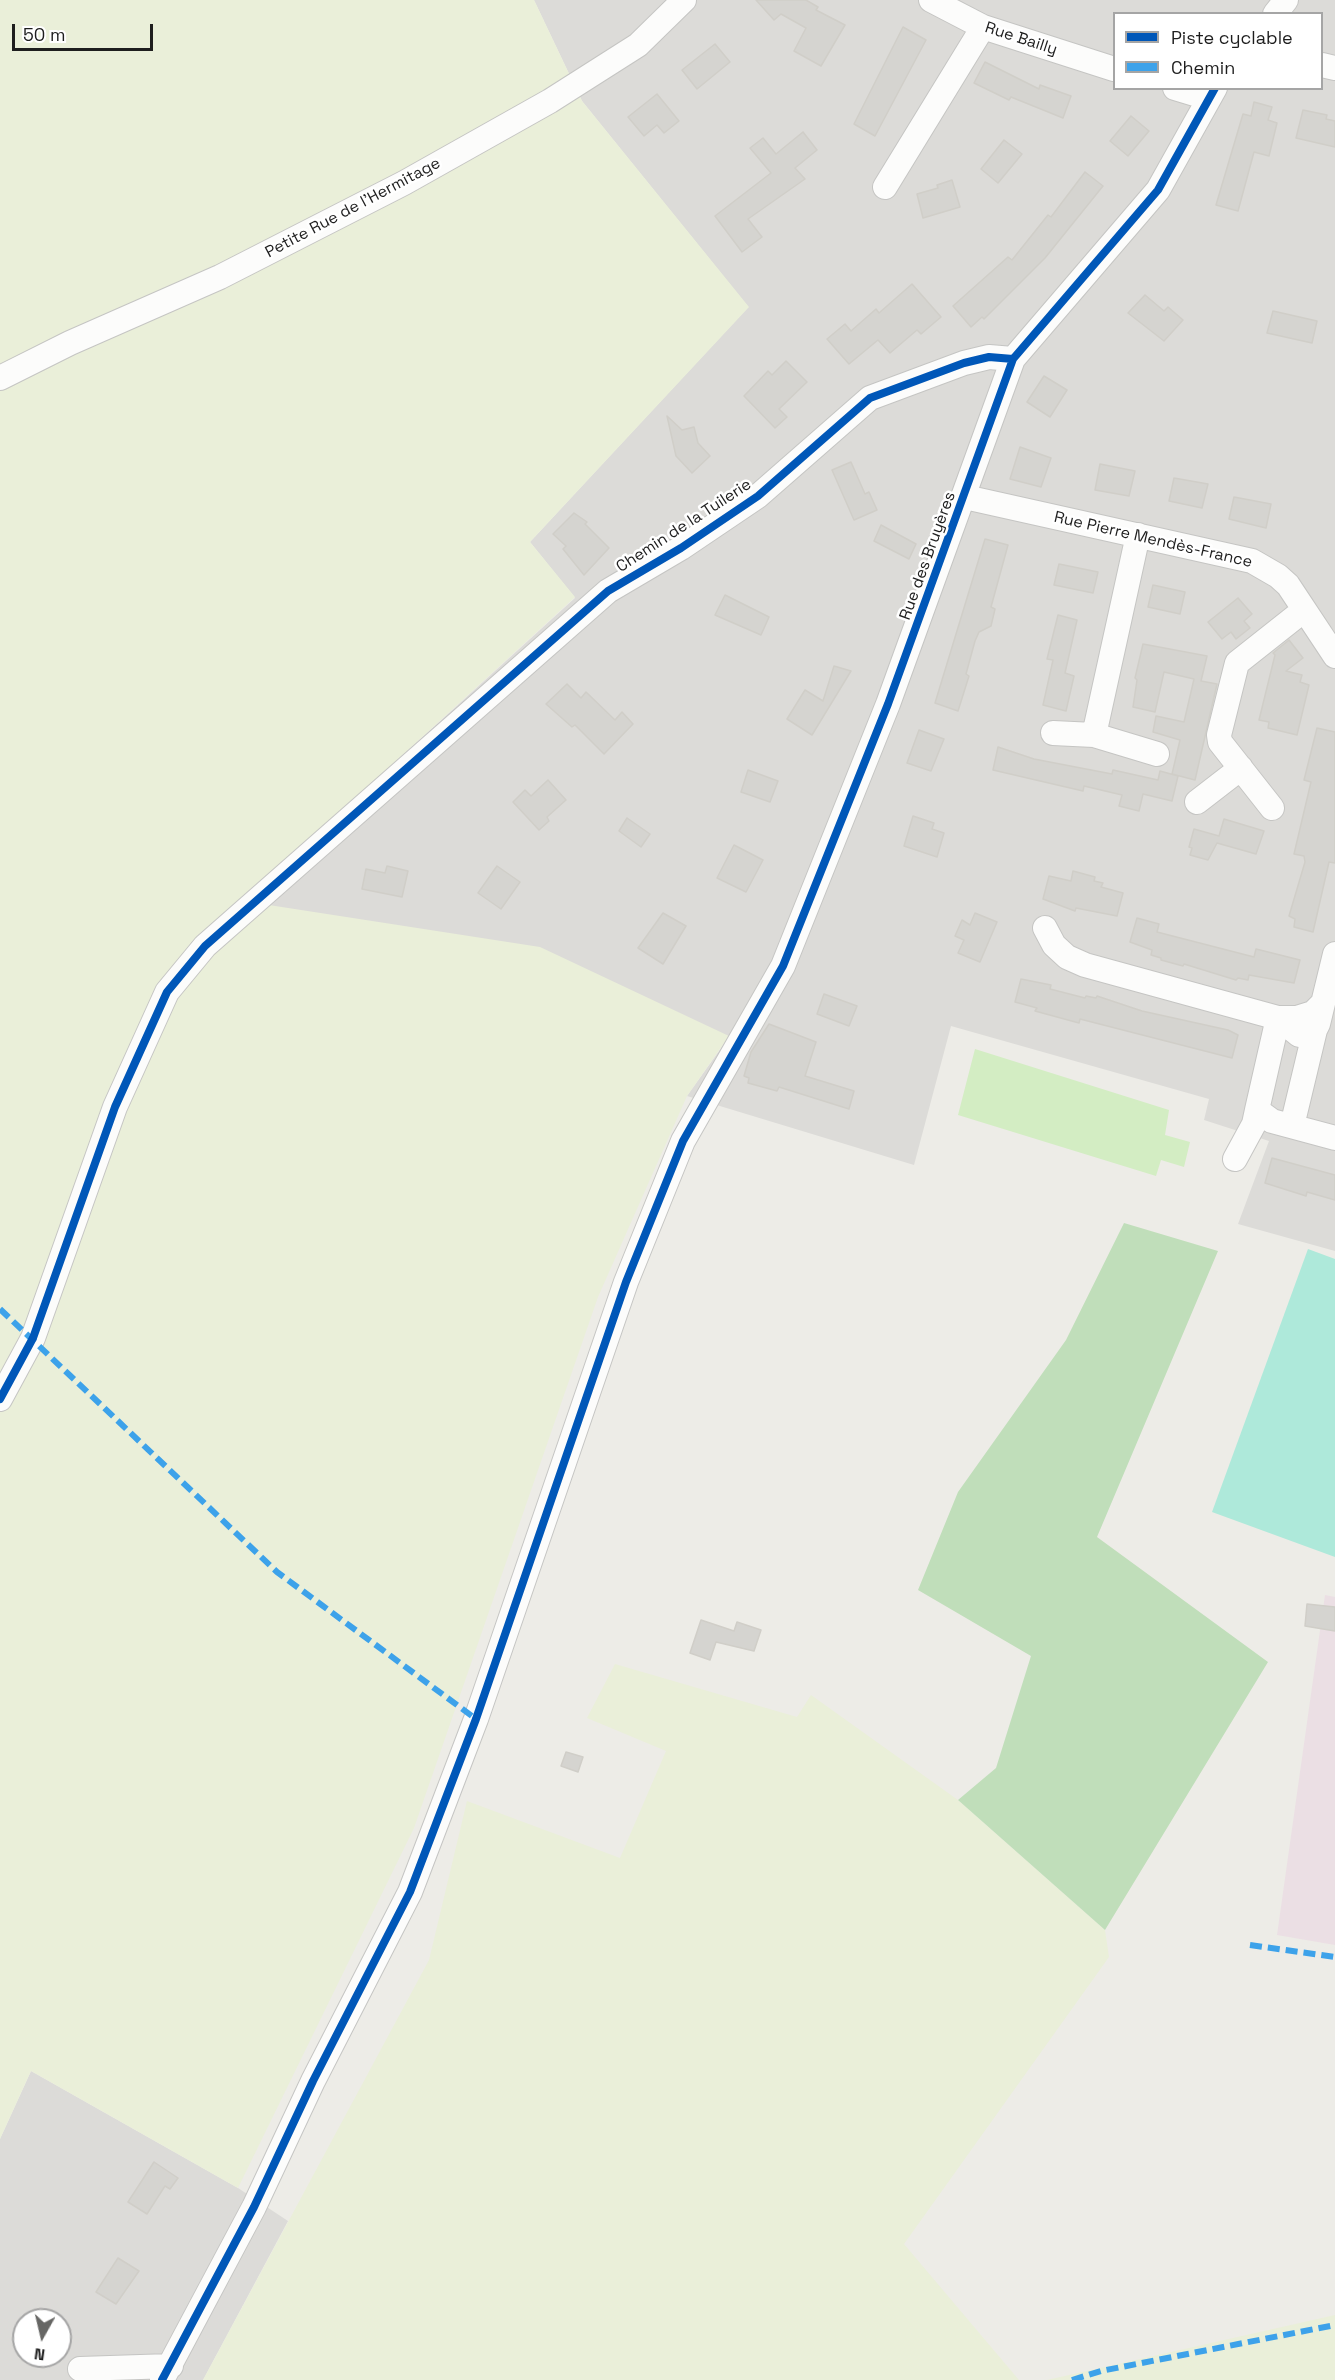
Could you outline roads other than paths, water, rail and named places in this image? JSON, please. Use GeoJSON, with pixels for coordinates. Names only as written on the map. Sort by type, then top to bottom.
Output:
{"type":"FeatureCollection","features":[{"type":"Feature","properties":{"kind":"street","name":"Petite Rue de l'Hermitage"},"geometry":{"type":"LineString","coordinates":[[0,378],[70,343],[220,277],[404,183],[550,101],[638,45],[684,0]]}},
{"type":"Feature","properties":{"kind":"street","name":"Rue Bailly"},"geometry":{"type":"LineString","coordinates":[[931,0],[983,27],[1113,69]]}},
{"type":"Feature","properties":{"kind":"street"},"geometry":{"type":"LineString","coordinates":[[1277,12],[1286,0]]}},
{"type":"Feature","properties":{"kind":"street"},"geometry":{"type":"LineString","coordinates":[[885,187],[983,27]]}},
{"type":"Feature","properties":{"kind":"street"},"geometry":{"type":"LineString","coordinates":[[1189,90],[1211,93]]}},
{"type":"Feature","properties":{"kind":"street","name":"Rue des Bruyères"},"geometry":{"type":"LineString","coordinates":[[166,2373],[254,2207],[313,2081],[410,1892],[476,1719],[626,1282],[683,1141],[783,966],[888,704],[965,497],[1013,358],[1158,190],[1211,93]]}},
{"type":"Feature","properties":{"kind":"street","name":"Chemin de la Tuilerie"},"geometry":{"type":"LineString","coordinates":[[0,1399],[33,1338],[115,1107],[167,992],[205,946],[608,591],[681,548],[758,496],[870,398],[964,363],[989,357],[1013,358]]}},
{"type":"Feature","properties":{"kind":"street","name":"Rue Pierre Mendès-France"},"geometry":{"type":"LineString","coordinates":[[965,497],[1259,564],[1288,585],[1335,656]]}},
{"type":"Feature","properties":{"kind":"street"},"geometry":{"type":"LineString","coordinates":[[1094,735],[1138,536]]}},
{"type":"Feature","properties":{"kind":"street"},"geometry":{"type":"LineString","coordinates":[[1272,808],[1220,742],[1219,735],[1237,663],[1304,610]]}},
{"type":"Feature","properties":{"kind":"street"},"geometry":{"type":"LineString","coordinates":[[1053,733],[1094,735],[1157,754]]}},
{"type":"Feature","properties":{"kind":"street"},"geometry":{"type":"LineString","coordinates":[[1197,802],[1241,768]]}},
{"type":"Feature","properties":{"kind":"street"},"geometry":{"type":"LineString","coordinates":[[1045,928],[1054,945],[1067,957],[1085,965],[1278,1018],[1313,1013],[1322,1004]]}},
{"type":"Feature","properties":{"kind":"street"},"geometry":{"type":"LineString","coordinates":[[1292,1126],[1335,954]]}},
{"type":"Feature","properties":{"kind":"street"},"geometry":{"type":"LineString","coordinates":[[1278,1018],[1299,1035],[1315,1030]]}},
{"type":"Feature","properties":{"kind":"street"},"geometry":{"type":"LineString","coordinates":[[1234,1160],[1254,1124],[1278,1018]]}},
{"type":"Feature","properties":{"kind":"street"},"geometry":{"type":"LineString","coordinates":[[1257,1110],[1272,1121],[1335,1138]]}},
{"type":"Feature","properties":{"kind":"street"},"geometry":{"type":"LineString","coordinates":[[80,2369],[166,2373]]}}]}
